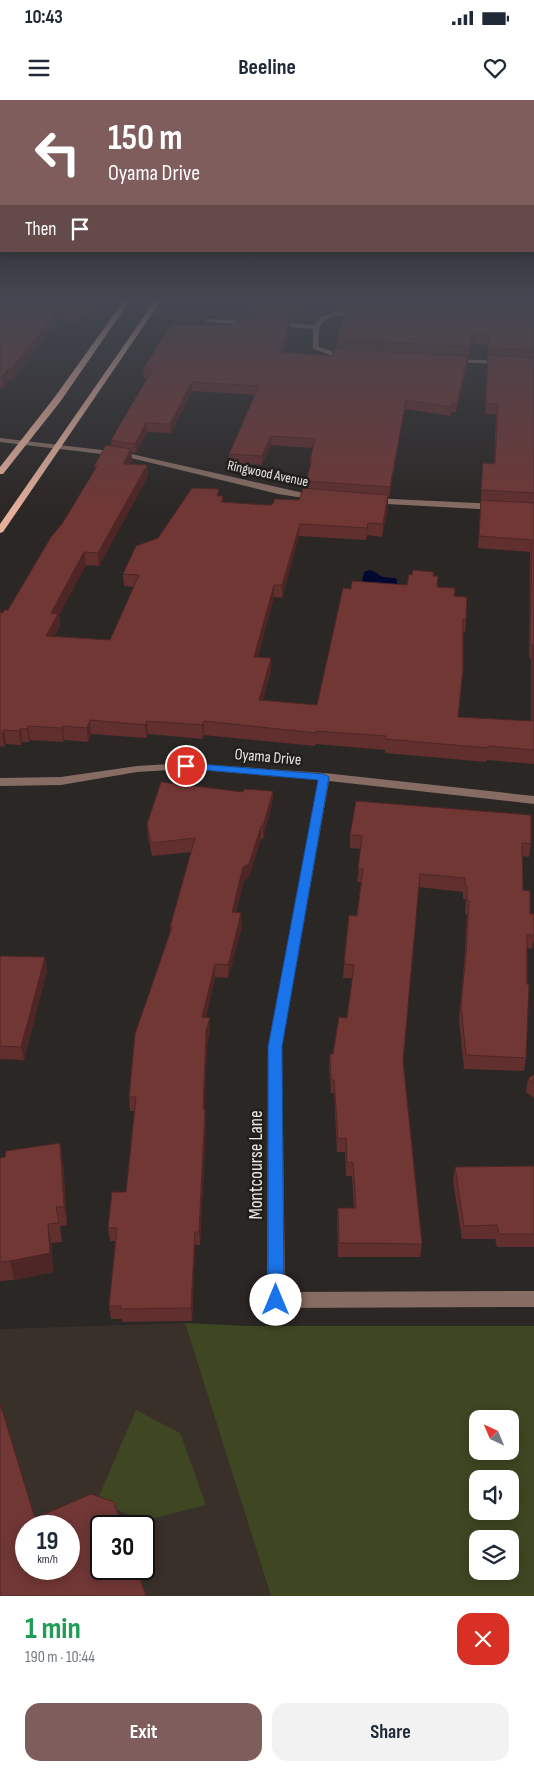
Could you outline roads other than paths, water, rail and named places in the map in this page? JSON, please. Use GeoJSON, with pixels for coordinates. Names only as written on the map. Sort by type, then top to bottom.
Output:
{"type":"FeatureCollection","features":[{"type":"Feature","properties":{"kind":"main road"},"geometry":{"type":"LineString","coordinates":[[0,472],[77,372]]}},
{"type":"Feature","properties":{"kind":"main road"},"geometry":{"type":"LineString","coordinates":[[0,530],[108,372]]}},
{"type":"Feature","properties":{"kind":"street","name":"Ringwood Avenue"},"geometry":{"type":"LineString","coordinates":[[0,440],[127,455],[278,491],[322,498]]}},
{"type":"Feature","properties":{"kind":"street"},"geometry":{"type":"LineString","coordinates":[[361,500],[507,508]]}},
{"type":"Feature","properties":{"kind":"street","name":"Oyama Drive"},"geometry":{"type":"LineString","coordinates":[[0,782],[61,781],[137,769],[186,766],[324,777],[534,800]]}},
{"type":"Feature","properties":{"kind":"street","name":"Montcourse Lane"},"geometry":{"type":"LineString","coordinates":[[324,777],[275,1047],[276,1300],[534,1299]]}},
{"type":"Feature","properties":{"kind":"water"},"geometry":{"type":"Polygon","coordinates":[[[369,570],[382,576],[397,579],[397,585],[362,582],[364,572],[369,570]]]}}]}
